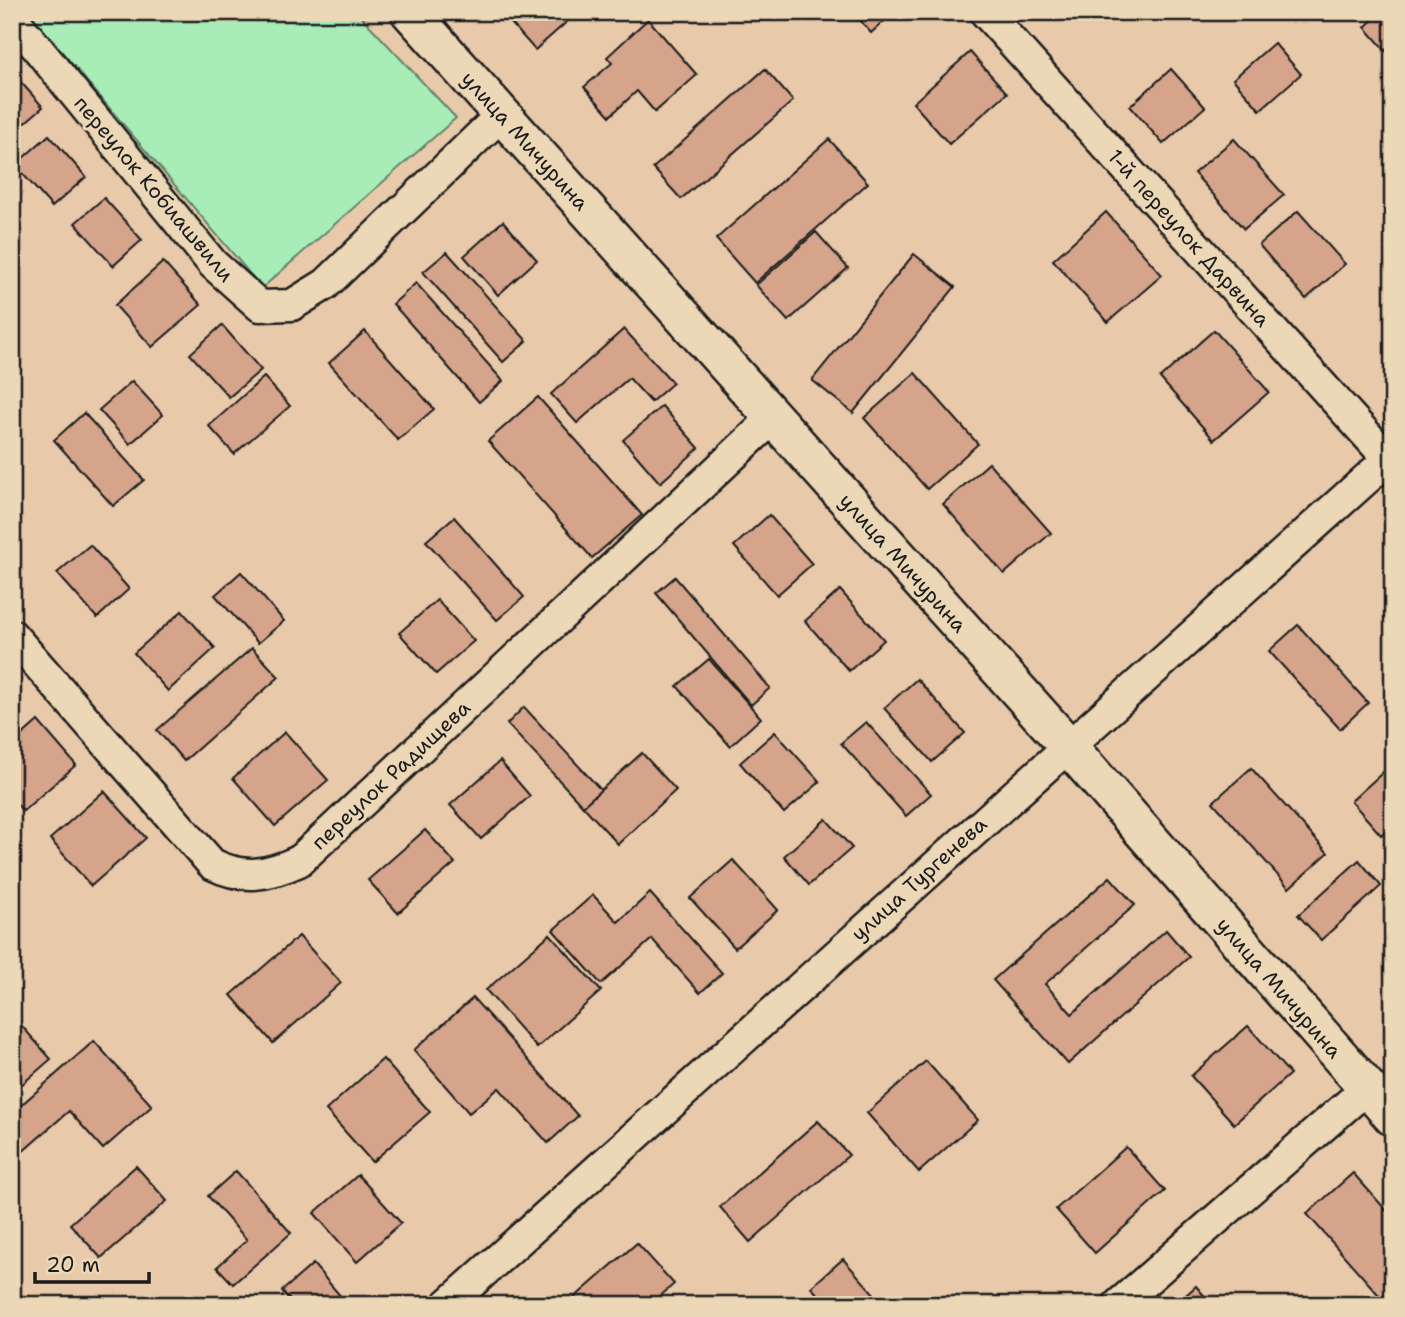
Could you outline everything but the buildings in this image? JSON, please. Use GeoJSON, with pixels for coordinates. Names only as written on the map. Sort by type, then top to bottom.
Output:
{"type":"FeatureCollection","features":[{"type":"Feature","properties":{"kind":"street","name":"улица Мичурина"},"geometry":{"type":"LineString","coordinates":[[411,12],[772,419],[1068,746],[1393,1117]]}},
{"type":"Feature","properties":{"kind":"street","name":"1-й переулок Дарвина"},"geometry":{"type":"LineString","coordinates":[[985,12],[1391,459]]}},
{"type":"Feature","properties":{"kind":"street","name":"переулок Кобиашвили"},"geometry":{"type":"LineString","coordinates":[[12,17],[213,264],[260,306],[292,305],[327,284],[502,115]]}},
{"type":"Feature","properties":{"kind":"street","name":"переулок Радищева"},"geometry":{"type":"LineString","coordinates":[[12,635],[212,864],[231,874],[254,876],[274,872],[299,861],[772,419]]}},
{"type":"Feature","properties":{"kind":"street","name":"улица Тургенева"},"geometry":{"type":"LineString","coordinates":[[447,1305],[1391,459]]}},
{"type":"Feature","properties":{"kind":"street"},"geometry":{"type":"LineString","coordinates":[[1118,1305],[1367,1088]]}},
{"type":"Feature","properties":{"kind":"green space"},"geometry":{"type":"Polygon","coordinates":[[[28,12],[357,12],[456,118],[262,288],[28,12]]]}}]}
